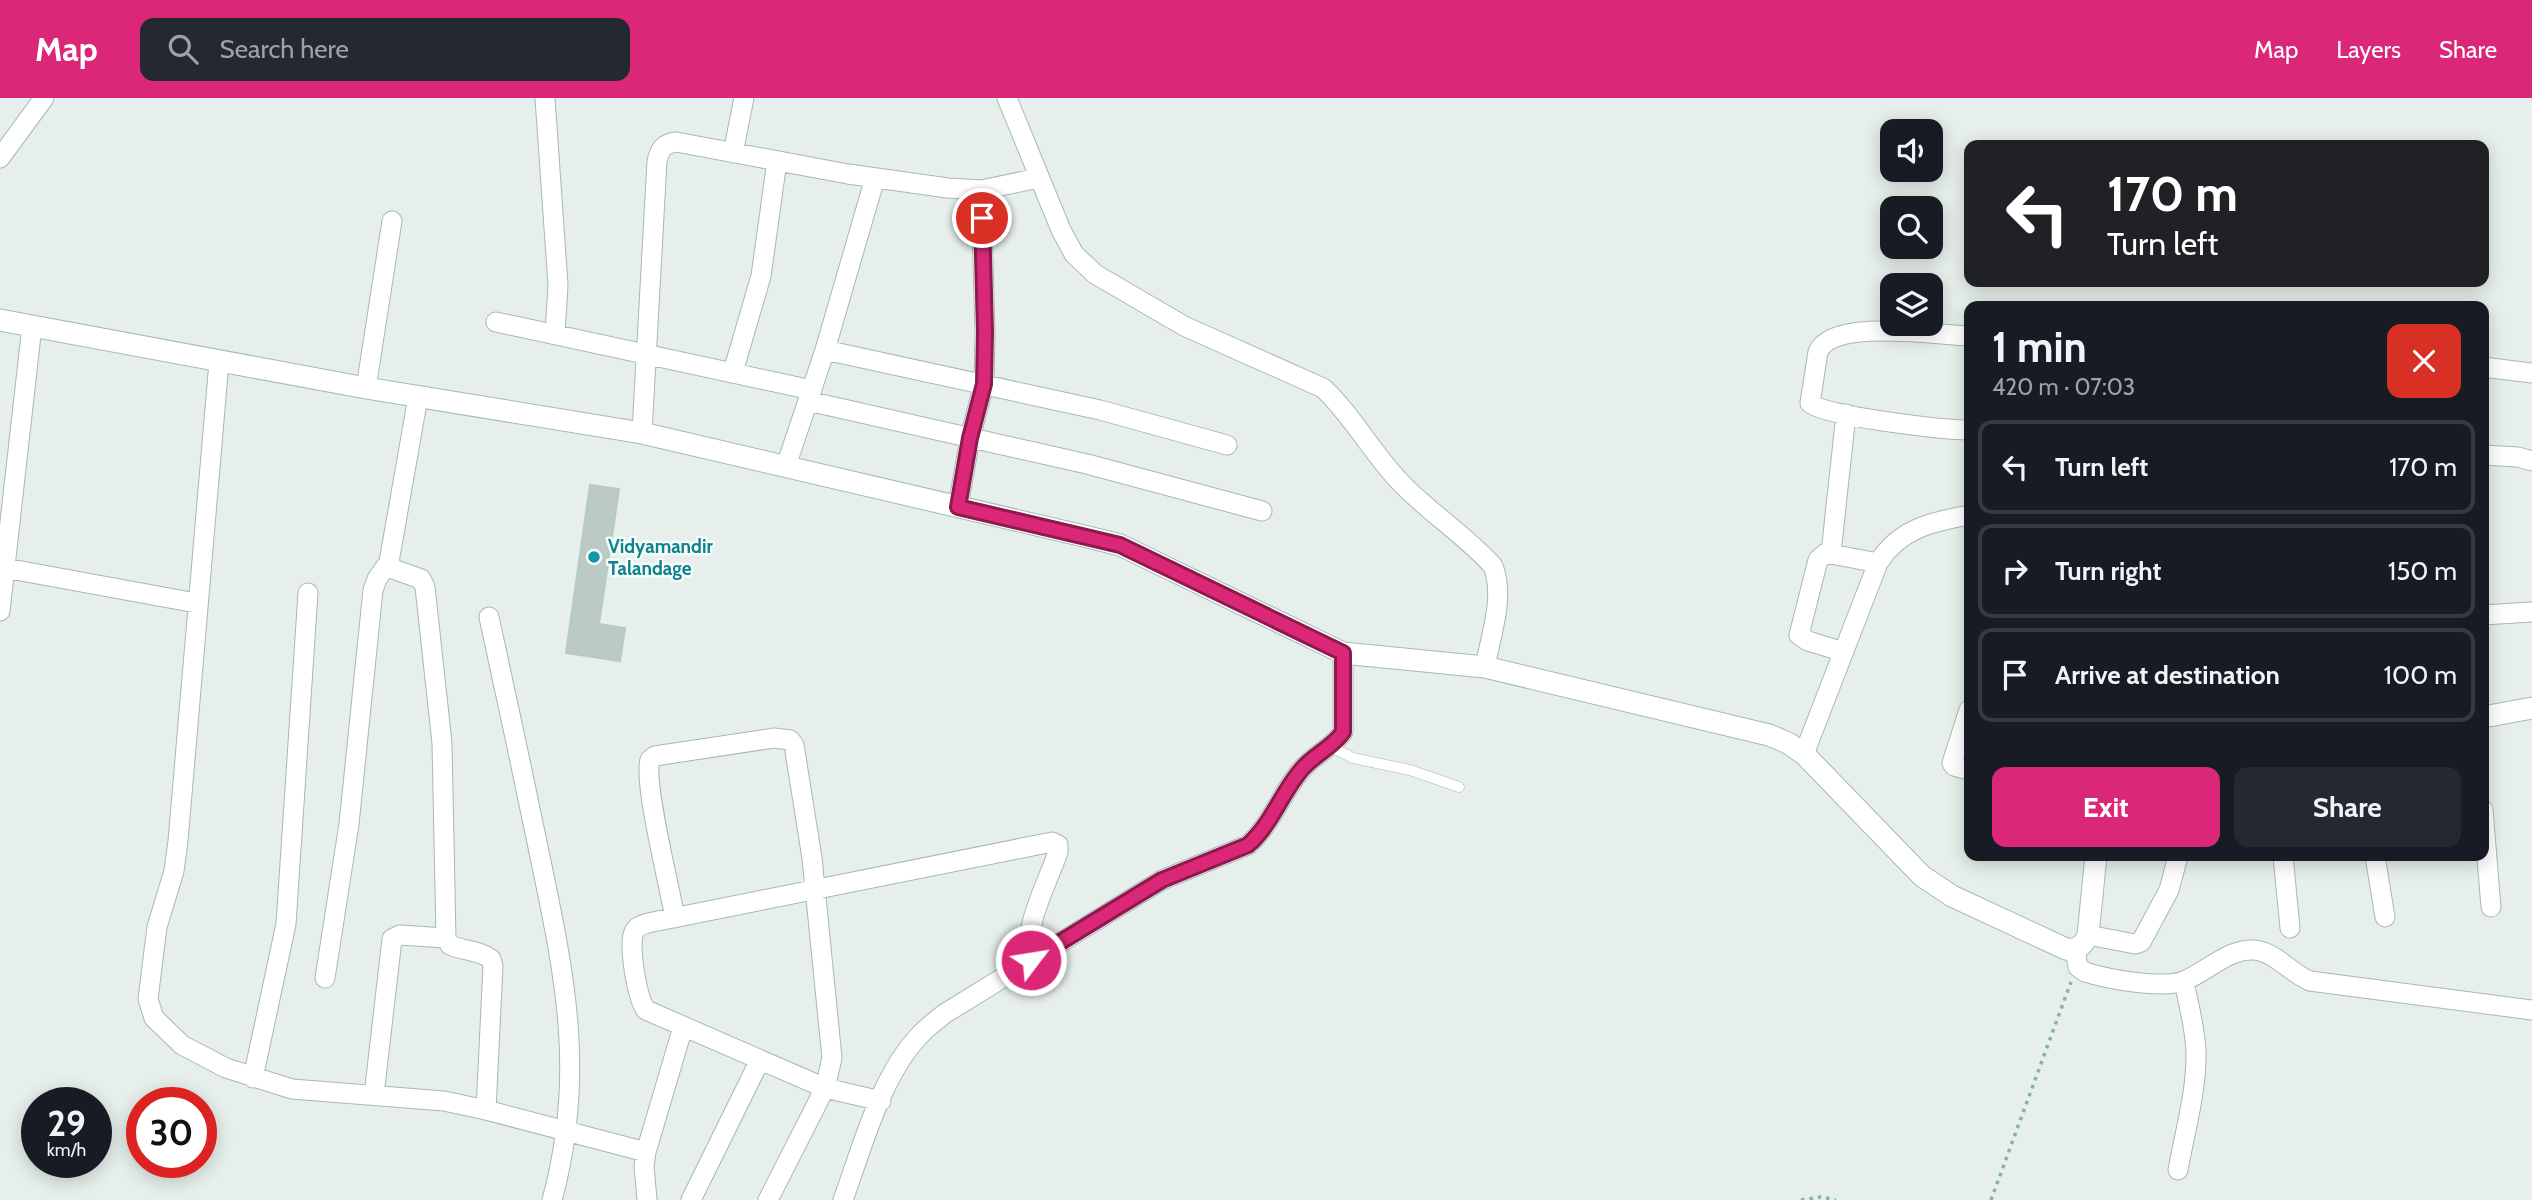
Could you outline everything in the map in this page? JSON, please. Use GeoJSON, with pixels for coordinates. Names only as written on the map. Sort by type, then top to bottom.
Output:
{"type":"FeatureCollection","features":[{"type":"Feature","properties":{"kind":"street"},"geometry":{"type":"LineString","coordinates":[[0,158],[44,98]]}},
{"type":"Feature","properties":{"kind":"street"},"geometry":{"type":"LineString","coordinates":[[545,98],[558,285],[555,334]]}},
{"type":"Feature","properties":{"kind":"street"},"geometry":{"type":"LineString","coordinates":[[733,153],[744,98]]}},
{"type":"Feature","properties":{"kind":"street"},"geometry":{"type":"LineString","coordinates":[[1007,98],[1061,230],[1074,254],[1095,274],[1184,326],[1323,388],[1341,404],[1370,447],[1404,486],[1482,553],[1493,566],[1499,580],[1498,596],[1485,667]]}},
{"type":"Feature","properties":{"kind":"street"},"geometry":{"type":"LineString","coordinates":[[642,433],[657,161],[660,149],[667,143],[676,142],[875,178],[981,190],[1039,178]]}},
{"type":"Feature","properties":{"kind":"street"},"geometry":{"type":"LineString","coordinates":[[733,372],[761,276],[777,161]]}},
{"type":"Feature","properties":{"kind":"street"},"geometry":{"type":"LineString","coordinates":[[786,466],[825,350],[875,178]]}},
{"type":"Feature","properties":{"kind":"street"},"geometry":{"type":"LineString","coordinates":[[958,507],[970,438],[984,384],[981,190]]}},
{"type":"Feature","properties":{"kind":"street"},"geometry":{"type":"LineString","coordinates":[[366,388],[391,220]]}},
{"type":"Feature","properties":{"kind":"street"},"geometry":{"type":"LineString","coordinates":[[0,320],[366,388],[642,433],[786,466],[1120,545],[1343,653],[1485,667],[1769,735],[1804,754],[1922,876],[1952,897],[2066,948],[2080,950],[2141,942],[2169,890],[2177,861]]}},
{"type":"Feature","properties":{"kind":"street"},"geometry":{"type":"LineString","coordinates":[[496,322],[733,372],[970,438],[1087,464],[1262,511]]}},
{"type":"Feature","properties":{"kind":"street"},"geometry":{"type":"LineString","coordinates":[[0,611],[2,568],[32,326]]}},
{"type":"Feature","properties":{"kind":"street"},"geometry":{"type":"LineString","coordinates":[[1964,337],[1868,331],[1831,338],[1818,352],[1810,403],[1820,409],[1846,414],[1943,430],[1964,430]]}},
{"type":"Feature","properties":{"kind":"street"},"geometry":{"type":"LineString","coordinates":[[825,350],[1100,410],[1227,445]]}},
{"type":"Feature","properties":{"kind":"street"},"geometry":{"type":"LineString","coordinates":[[219,362],[196,603],[178,841],[174,871],[157,928],[148,999],[154,1018],[182,1045],[226,1068],[292,1089],[423,1098],[486,1110],[646,1152]]}},
{"type":"Feature","properties":{"kind":"street"},"geometry":{"type":"LineString","coordinates":[[2489,368],[2532,373]]}},
{"type":"Feature","properties":{"kind":"street"},"geometry":{"type":"LineString","coordinates":[[326,978],[342,883],[373,590],[389,562],[418,397]]}},
{"type":"Feature","properties":{"kind":"street"},"geometry":{"type":"LineString","coordinates":[[1831,553],[1846,414]]}},
{"type":"Feature","properties":{"kind":"street"},"geometry":{"type":"LineString","coordinates":[[2489,455],[2518,457],[2532,461]]}},
{"type":"Feature","properties":{"kind":"street"},"geometry":{"type":"LineString","coordinates":[[1804,754],[1878,563],[1889,546],[1901,536],[1942,520],[1964,516]]}},
{"type":"Feature","properties":{"kind":"street"},"geometry":{"type":"LineString","coordinates":[[1844,652],[1808,642],[1799,635],[1818,560],[1821,555],[1831,553],[1878,563]]}},
{"type":"Feature","properties":{"kind":"street"},"geometry":{"type":"LineString","coordinates":[[389,562],[393,569],[421,579],[425,587],[442,743],[446,938],[450,946],[486,955],[491,959],[486,1110]]}},
{"type":"Feature","properties":{"kind":"street"},"geometry":{"type":"LineString","coordinates":[[2,568],[196,603]]}},
{"type":"Feature","properties":{"kind":"street"},"geometry":{"type":"LineString","coordinates":[[253,1078],[286,924],[308,593]]}},
{"type":"Feature","properties":{"kind":"street"},"geometry":{"type":"LineString","coordinates":[[2489,615],[2532,612]]}},
{"type":"Feature","properties":{"kind":"street"},"geometry":{"type":"LineString","coordinates":[[489,617],[562,965],[570,1026],[566,1131],[552,1200]]}},
{"type":"Feature","properties":{"kind":"street"},"geometry":{"type":"LineString","coordinates":[[842,1200],[881,1101],[901,1060],[919,1036],[944,1014],[1162,880],[1248,845],[1259,836],[1302,769],[1338,739],[1345,724],[1343,653]]}},
{"type":"Feature","properties":{"kind":"street"},"geometry":{"type":"LineString","coordinates":[[2489,716],[2532,708]]}},
{"type":"Feature","properties":{"kind":"street"},"geometry":{"type":"LineString","coordinates":[[1964,726],[1952,763],[1964,769]]}},
{"type":"Feature","properties":{"kind":"street"},"geometry":{"type":"LineString","coordinates":[[676,918],[648,766],[650,760],[656,755],[774,738],[790,740],[794,745],[807,823],[832,1043],[825,1088],[768,1200]]}},
{"type":"Feature","properties":{"kind":"street"},"geometry":{"type":"LineString","coordinates":[[881,1101],[825,1088],[646,1010],[641,1003],[632,942],[638,927],[1052,842],[1058,845],[1058,852],[1030,930],[1027,947],[1031,960]]}},
{"type":"Feature","properties":{"kind":"street"},"geometry":{"type":"LineString","coordinates":[[2095,861],[2080,950],[2085,972],[2153,983],[2184,982],[2238,951],[2251,949],[2273,956],[2310,981],[2532,1010]]}},
{"type":"Feature","properties":{"kind":"street"},"geometry":{"type":"LineString","coordinates":[[2283,861],[2290,928]]}},
{"type":"Feature","properties":{"kind":"street"},"geometry":{"type":"LineString","coordinates":[[2376,861],[2385,917]]}},
{"type":"Feature","properties":{"kind":"street"},"geometry":{"type":"LineString","coordinates":[[2487,861],[2491,907]]}},
{"type":"Feature","properties":{"kind":"street"},"geometry":{"type":"LineString","coordinates":[[374,1096],[392,939],[400,935],[446,938]]}},
{"type":"Feature","properties":{"kind":"street"},"geometry":{"type":"LineString","coordinates":[[2178,1170],[2193,1089],[2196,1053],[2194,1026],[2184,982]]}},
{"type":"Feature","properties":{"kind":"street"},"geometry":{"type":"LineString","coordinates":[[647,1200],[644,1166],[646,1152],[683,1027]]}},
{"type":"Feature","properties":{"kind":"street"},"geometry":{"type":"LineString","coordinates":[[691,1200],[760,1060]]}},
{"type":"Feature","properties":{"kind":"lane"},"geometry":{"type":"LineString","coordinates":[[1329,746],[1353,758],[1410,770],[1459,787]]}},
{"type":"Feature","properties":{"kind":"path"},"geometry":{"type":"LineString","coordinates":[[1991,1200],[2080,950]]}},
{"type":"Feature","properties":{"kind":"path"},"geometry":{"type":"LineString","coordinates":[[1801,1200],[1836,1200]]}},
{"type":"Feature","properties":{"kind":"building","name":"Vidyamandir Talandage"},"geometry":{"type":"Polygon","coordinates":[[[590,485],[619,489],[599,624],[625,628],[620,661],[566,653],[590,485]]]}},
{"type":"Feature","properties":{"kind":"place","name":"Vidyamandir Talandage"},"geometry":{"type":"Point","coordinates":[594,557]}},
{"type":"Feature","properties":{"kind":"route"},"geometry":{"type":"LineString","coordinates":[[982,218],[984,384],[970,438],[958,507],[1120,545],[1343,653],[1343,732],[1302,769],[1259,836],[1248,845],[1162,880],[1031,960]]}}]}
